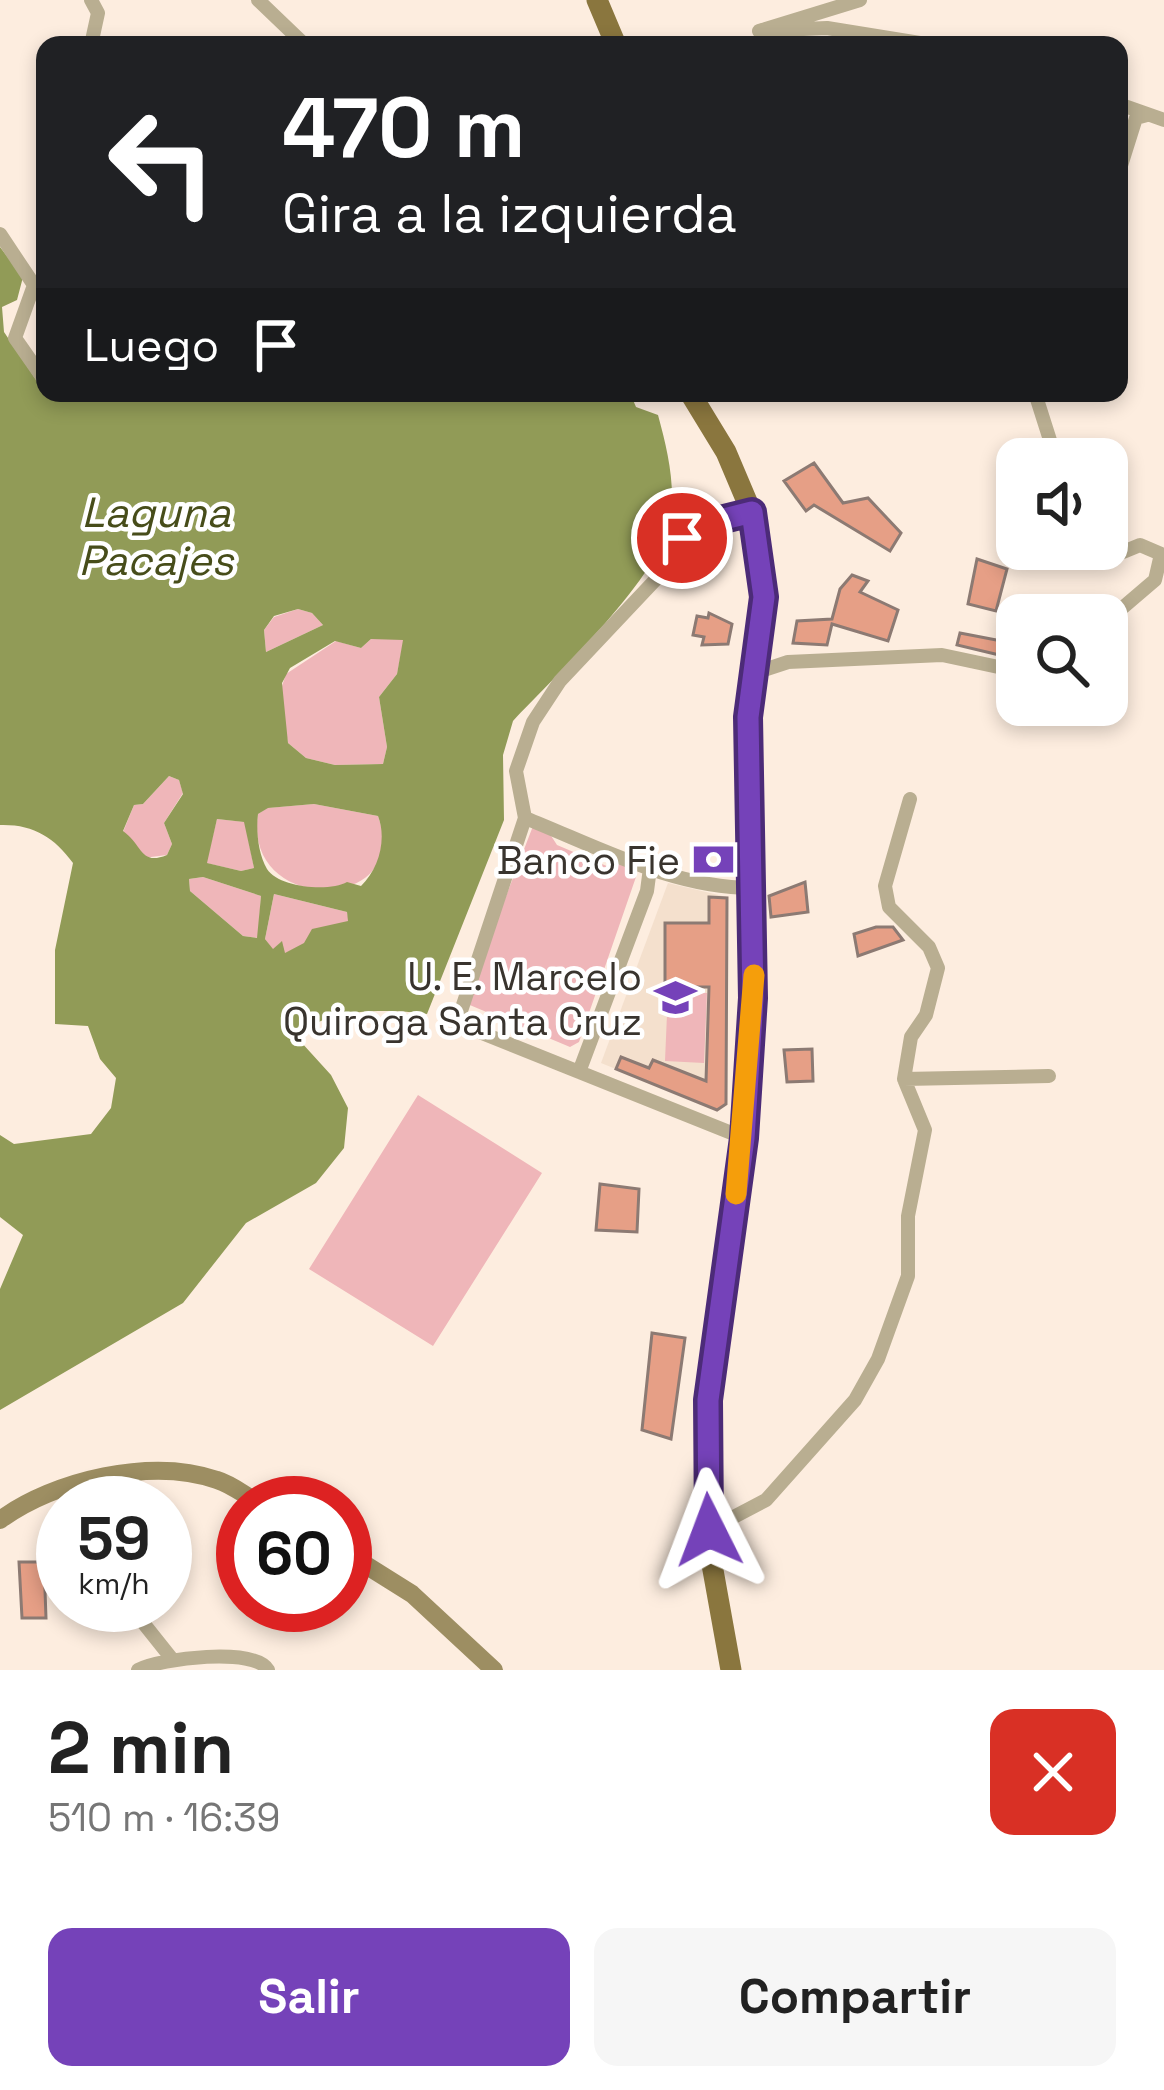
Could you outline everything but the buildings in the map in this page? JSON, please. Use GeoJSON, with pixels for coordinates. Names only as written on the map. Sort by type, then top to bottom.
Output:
{"type":"FeatureCollection","features":[{"type":"Feature","properties":{"kind":"main road"},"geometry":{"type":"LineString","coordinates":[[597,0],[612,36]]}},
{"type":"Feature","properties":{"kind":"main road"},"geometry":{"type":"LineString","coordinates":[[695,402],[726,452],[752,512],[764,597],[748,717],[755,888],[744,1138],[708,1400],[709,1530],[731,1670]]}},
{"type":"Feature","properties":{"kind":"main road"},"geometry":{"type":"LineString","coordinates":[[121,1476],[169,1472],[216,1480]]}},
{"type":"Feature","properties":{"kind":"main road"},"geometry":{"type":"LineString","coordinates":[[0,1520],[36,1500]]}},
{"type":"Feature","properties":{"kind":"main road"},"geometry":{"type":"LineString","coordinates":[[372,1569],[412,1594],[494,1670]]}},
{"type":"Feature","properties":{"kind":"street"},"geometry":{"type":"LineString","coordinates":[[92,0],[98,13],[93,36]]}},
{"type":"Feature","properties":{"kind":"street"},"geometry":{"type":"LineString","coordinates":[[258,0],[295,36]]}},
{"type":"Feature","properties":{"kind":"street"},"geometry":{"type":"LineString","coordinates":[[860,0],[759,31],[827,28],[876,36]]}},
{"type":"Feature","properties":{"kind":"street"},"geometry":{"type":"LineString","coordinates":[[1128,107],[1164,120]]}},
{"type":"Feature","properties":{"kind":"street"},"geometry":{"type":"LineString","coordinates":[[1128,132],[1136,118],[1148,115]]}},
{"type":"Feature","properties":{"kind":"street"},"geometry":{"type":"LineString","coordinates":[[0,234],[34,285],[15,338],[36,368]]}},
{"type":"Feature","properties":{"kind":"street"},"geometry":{"type":"LineString","coordinates":[[1038,402],[1049,438]]}},
{"type":"Feature","properties":{"kind":"street"},"geometry":{"type":"LineString","coordinates":[[744,1138],[457,1023],[524,818],[517,771],[533,722],[560,681],[659,576],[682,538],[696,526],[752,512]]}},
{"type":"Feature","properties":{"kind":"street"},"geometry":{"type":"LineString","coordinates":[[1128,549],[1140,544],[1161,554],[1155,580],[1128,603]]}},
{"type":"Feature","properties":{"kind":"street"},"geometry":{"type":"LineString","coordinates":[[752,674],[788,662],[942,655],[996,667]]}},
{"type":"Feature","properties":{"kind":"street"},"geometry":{"type":"LineString","coordinates":[[709,1530],[766,1499],[855,1400],[878,1359],[908,1276],[908,1216],[925,1130],[904,1078],[911,1037],[936,988],[938,968],[929,947],[889,907],[885,886],[910,799]]}},
{"type":"Feature","properties":{"kind":"street"},"geometry":{"type":"LineString","coordinates":[[524,818],[650,868],[713,886],[755,888]]}},
{"type":"Feature","properties":{"kind":"street"},"geometry":{"type":"LineString","coordinates":[[579,1072],[647,891],[650,868]]}},
{"type":"Feature","properties":{"kind":"street"},"geometry":{"type":"LineString","coordinates":[[904,1078],[1049,1076]]}},
{"type":"Feature","properties":{"kind":"street"},"geometry":{"type":"LineString","coordinates":[[150,1632],[172,1659]]}},
{"type":"Feature","properties":{"kind":"street"},"geometry":{"type":"LineString","coordinates":[[139,1670],[172,1659],[251,1657],[268,1670]]}},
{"type":"Feature","properties":{"kind":"shaded area"},"geometry":{"type":"Polygon","coordinates":[[[298,609],[312,613],[323,625],[266,652],[264,630],[274,617],[298,609]]]}},
{"type":"Feature","properties":{"kind":"shaded area"},"geometry":{"type":"Polygon","coordinates":[[[371,639],[404,639],[397,674],[379,697],[387,747],[383,764],[335,765],[306,758],[288,743],[279,695],[286,674],[336,641],[361,648],[371,639]]]}},
{"type":"Feature","properties":{"kind":"shaded area"},"geometry":{"type":"Polygon","coordinates":[[[169,776],[179,780],[183,793],[164,823],[172,844],[167,855],[143,858],[123,832],[134,805],[143,804],[169,776]]]}},
{"type":"Feature","properties":{"kind":"shaded area"},"geometry":{"type":"Polygon","coordinates":[[[314,804],[378,816],[383,848],[372,871],[352,885],[326,890],[298,885],[275,871],[260,847],[258,814],[267,808],[314,804]]]}},
{"type":"Feature","properties":{"kind":"shaded area"},"geometry":{"type":"Polygon","coordinates":[[[217,819],[245,822],[254,868],[241,871],[206,863],[217,819]]]}},
{"type":"Feature","properties":{"kind":"shaded area"},"geometry":{"type":"Polygon","coordinates":[[[533,826],[548,831],[557,845],[609,867],[622,861],[637,874],[579,1042],[570,1047],[465,1003],[533,826]]]}},
{"type":"Feature","properties":{"kind":"shaded area"},"geometry":{"type":"Polygon","coordinates":[[[203,877],[261,896],[258,938],[243,936],[190,891],[189,879],[203,877]]]}},
{"type":"Feature","properties":{"kind":"shaded area","name":"U. E. Marcelo Quiroga Santa Cruz"},"geometry":{"type":"Polygon","coordinates":[[[668,883],[727,897],[726,1104],[717,1110],[601,1063],[668,883]]]}},
{"type":"Feature","properties":{"kind":"shaded area"},"geometry":{"type":"Polygon","coordinates":[[[274,894],[347,912],[349,921],[284,954],[281,942],[273,950],[265,939],[274,894]]]}},
{"type":"Feature","properties":{"kind":"shaded area"},"geometry":{"type":"Polygon","coordinates":[[[668,991],[707,993],[704,1063],[665,1061],[668,991]]]}},
{"type":"Feature","properties":{"kind":"shaded area"},"geometry":{"type":"Polygon","coordinates":[[[418,1095],[542,1173],[433,1346],[309,1269],[418,1095]]]}},
{"type":"Feature","properties":{"kind":"water","name":"Laguna Pacajes"},"geometry":{"type":"Polygon","coordinates":[[[0,247],[23,277],[17,300],[2,307],[4,332],[36,380],[36,402],[634,402],[658,415],[672,490],[664,539],[650,566],[605,623],[513,721],[503,755],[504,820],[427,1014],[376,1011],[336,1016],[307,1030],[301,1042],[331,1075],[348,1108],[344,1148],[316,1183],[246,1223],[183,1303],[0,1410],[0,1289],[23,1235],[0,1217],[0,1135],[14,1144],[91,1134],[111,1108],[116,1078],[100,1059],[88,1026],[55,1024],[55,950],[73,863],[42,834],[0,825],[0,247]],[[298,609],[274,616],[264,630],[266,652],[323,625],[312,613],[298,609]],[[371,639],[361,648],[335,641],[290,668],[282,683],[288,743],[306,758],[335,765],[383,764],[387,747],[379,697],[397,674],[403,640],[371,639]],[[169,776],[143,804],[134,805],[123,831],[146,856],[167,855],[172,844],[164,823],[183,794],[179,780],[169,776]],[[314,804],[268,808],[258,814],[258,834],[262,856],[273,875],[317,887],[347,882],[361,886],[367,879],[381,844],[378,816],[314,804]],[[217,819],[207,863],[241,871],[254,868],[244,822],[217,819]],[[203,877],[189,879],[190,891],[243,936],[257,938],[261,896],[203,877]],[[274,894],[265,939],[273,949],[282,941],[285,953],[304,943],[312,929],[348,921],[347,912],[274,894]]]}},
{"type":"Feature","properties":{"kind":"slow traffic"},"geometry":{"type":"LineString","coordinates":[[736,1194],[754,975]]}},
{"type":"Feature","properties":{"kind":"place","name":"Banco Fie"},"geometry":{"type":"Point","coordinates":[714,860]}},
{"type":"Feature","properties":{"kind":"place","name":"U. E. Marcelo Quiroga Santa Cruz"},"geometry":{"type":"Point","coordinates":[676,998]}},
{"type":"Feature","properties":{"kind":"route"},"geometry":{"type":"LineString","coordinates":[[682,538],[696,526],[752,512],[764,597],[748,717],[755,888],[753,998],[744,1138],[708,1400],[705,1482],[709,1530]]}}]}
